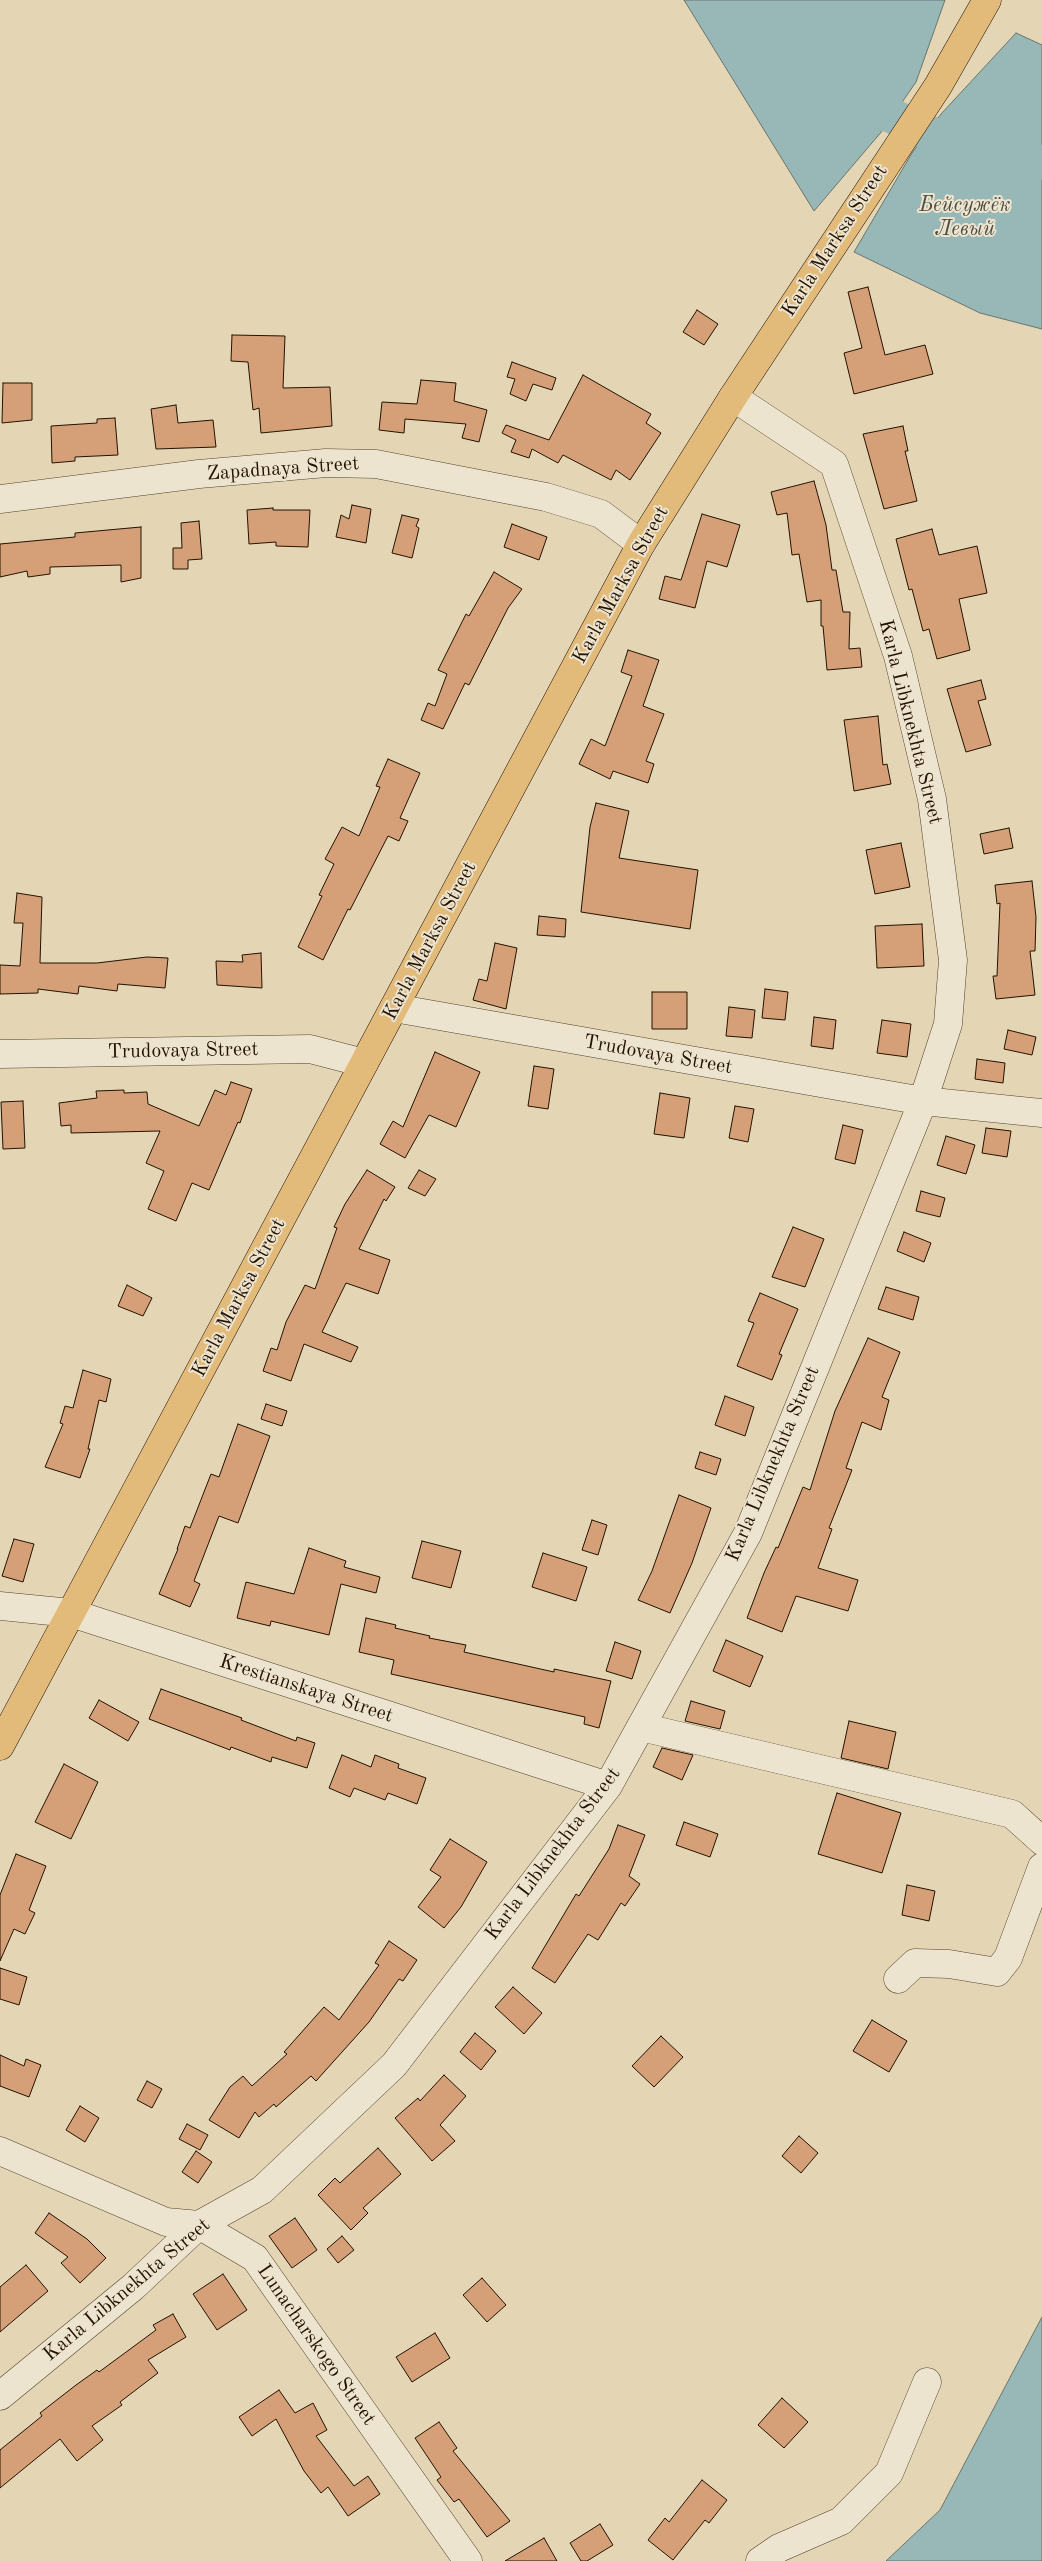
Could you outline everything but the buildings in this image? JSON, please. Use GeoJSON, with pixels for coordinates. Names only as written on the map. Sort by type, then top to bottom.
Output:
{"type":"FeatureCollection","features":[{"type":"Feature","properties":{"kind":"main road","name":"Karla Marksa Street"},"geometry":{"type":"LineString","coordinates":[[0,1746],[641,544],[733,397],[938,86],[987,0]]}},
{"type":"Feature","properties":{"kind":"street","name":"Karla Libknekhta Street"},"geometry":{"type":"LineString","coordinates":[[0,2396],[133,2287],[200,2225],[262,2190],[394,2065],[608,1786],[748,1533],[923,1102],[948,1024],[953,960],[932,799],[898,656],[834,464],[733,397]]}},
{"type":"Feature","properties":{"kind":"street","name":"Zapadnaya Street"},"geometry":{"type":"LineString","coordinates":[[0,499],[326,462],[376,464],[546,497],[602,514],[641,544]]}},
{"type":"Feature","properties":{"kind":"street","name":"Trudovaya Street"},"geometry":{"type":"LineString","coordinates":[[394,1008],[923,1102],[1042,1113]]}},
{"type":"Feature","properties":{"kind":"street","name":"Trudovaya Street"},"geometry":{"type":"LineString","coordinates":[[0,1054],[310,1049],[364,1063]]}},
{"type":"Feature","properties":{"kind":"street","name":"Krestianskaya Street"},"geometry":{"type":"LineString","coordinates":[[0,1606],[71,1613],[608,1786]]}},
{"type":"Feature","properties":{"kind":"street"},"geometry":{"type":"LineString","coordinates":[[641,1727],[1012,1814],[1042,1841]]}},
{"type":"Feature","properties":{"kind":"street"},"geometry":{"type":"LineString","coordinates":[[898,1980],[915,1963],[949,1964],[996,1972],[1008,1958],[1042,1867]]}},
{"type":"Feature","properties":{"kind":"street","name":"Lunacharskogo Street"},"geometry":{"type":"LineString","coordinates":[[0,2151],[166,2222],[200,2225],[255,2258],[468,2561]]}},
{"type":"Feature","properties":{"kind":"street"},"geometry":{"type":"LineString","coordinates":[[760,2561],[778,2548],[841,2521],[889,2473],[927,2382]]}},
{"type":"Feature","properties":{"kind":"water"},"geometry":{"type":"Polygon","coordinates":[[[684,0],[945,0],[916,82],[883,130],[814,211],[684,0]]]}},
{"type":"Feature","properties":{"kind":"water","name":"Бейсужёк Левый"},"geometry":{"type":"Polygon","coordinates":[[[1016,33],[1042,45],[1042,329],[980,313],[854,252],[912,153],[941,114],[1016,33]]]}},
{"type":"Feature","properties":{"kind":"water"},"geometry":{"type":"Polygon","coordinates":[[[1042,2317],[1042,2561],[886,2561],[940,2510],[1042,2317]]]}},
{"type":"Feature","properties":{"kind":"waterway","name":"Бейсужёк Левый"},"geometry":{"type":"LineString","coordinates":[[848,96],[978,155],[1042,162]]}}]}
